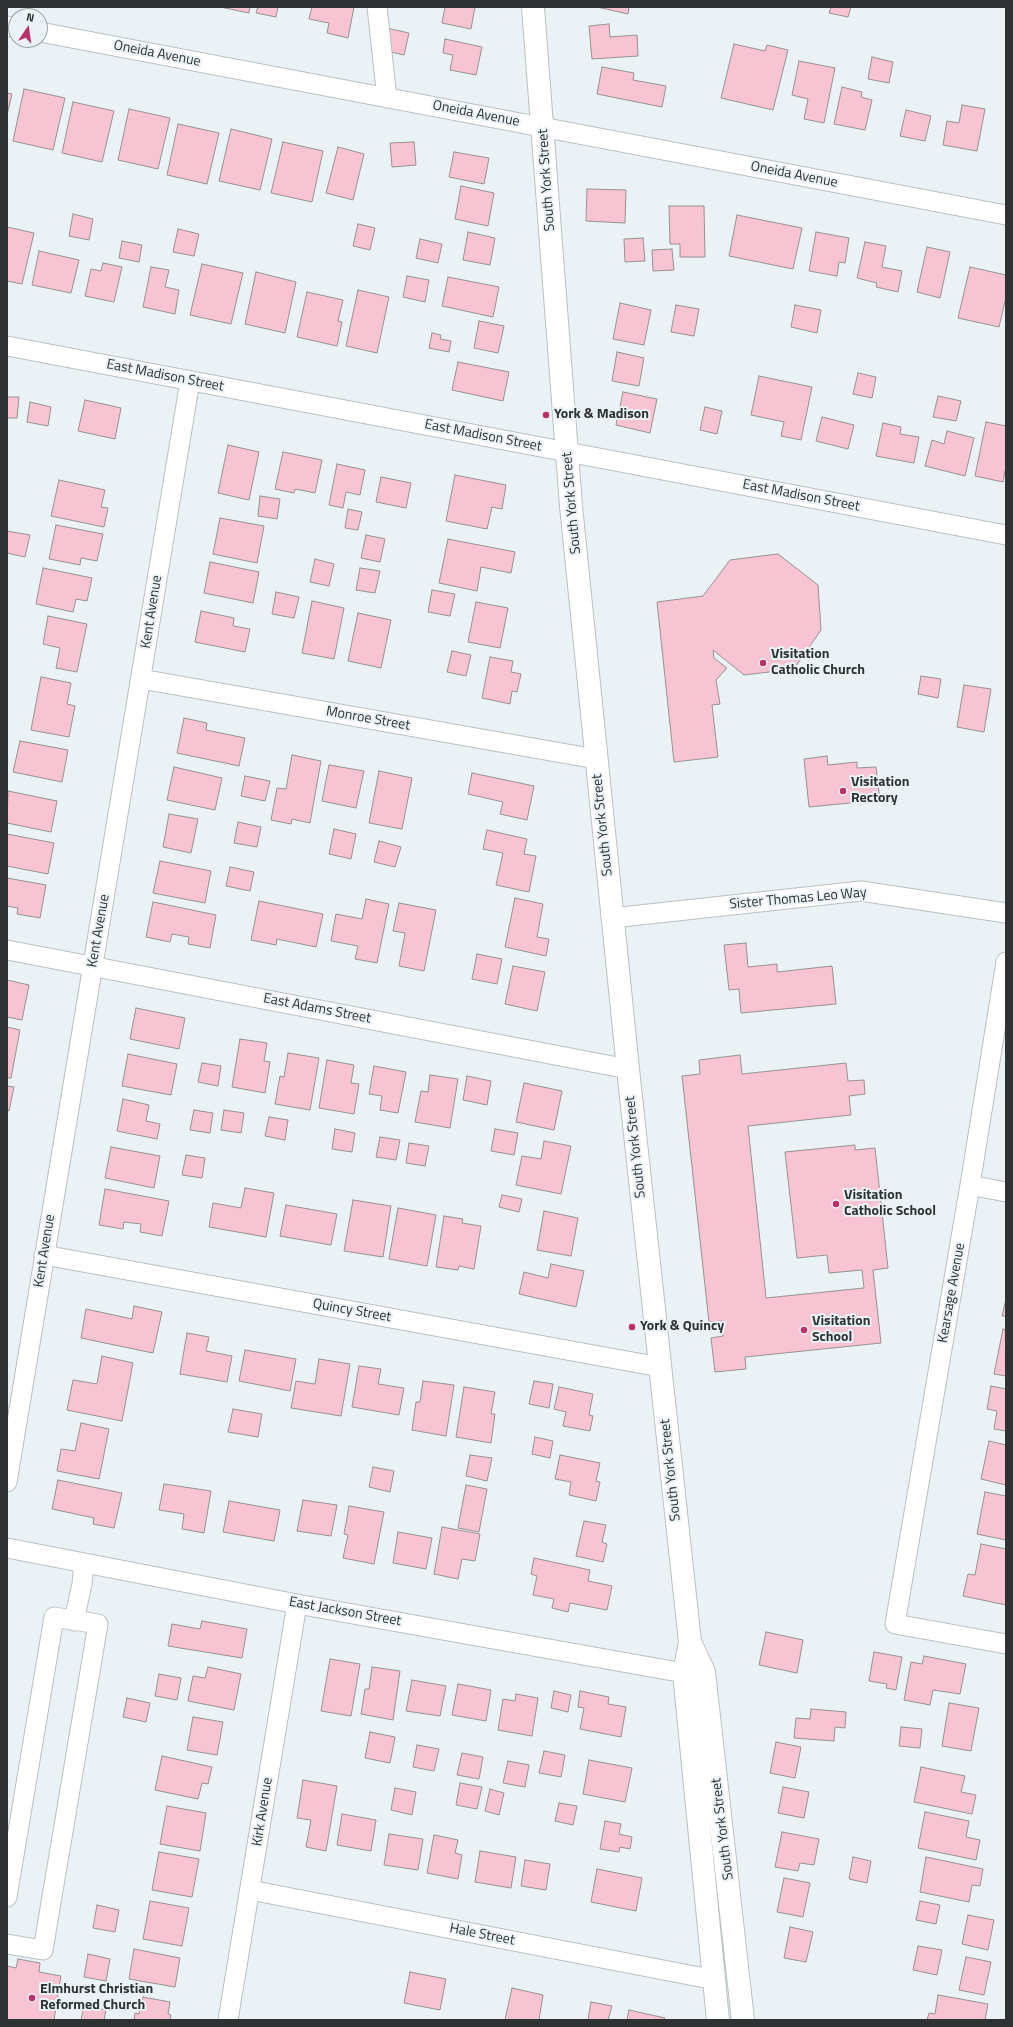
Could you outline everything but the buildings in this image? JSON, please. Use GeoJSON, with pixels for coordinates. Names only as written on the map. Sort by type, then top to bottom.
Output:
{"type":"FeatureCollection","features":[{"type":"Feature","properties":{"kind":"main road","name":"South York Street"},"geometry":{"type":"LineString","coordinates":[[533,7],[571,506],[612,918],[690,1642],[684,1673],[718,2020]]}},
{"type":"Feature","properties":{"kind":"main road","name":"South York Street"},"geometry":{"type":"LineString","coordinates":[[690,1642],[704,1672],[743,2020]]}},
{"type":"Feature","properties":{"kind":"street"},"geometry":{"type":"LineString","coordinates":[[377,7],[387,98]]}},
{"type":"Feature","properties":{"kind":"street","name":"Oneida Avenue"},"geometry":{"type":"LineString","coordinates":[[48,34],[1006,214]]}},
{"type":"Feature","properties":{"kind":"street","name":"East Madison Street"},"geometry":{"type":"LineString","coordinates":[[7,346],[1006,535]]}},
{"type":"Feature","properties":{"kind":"street","name":"Kent Avenue"},"geometry":{"type":"LineString","coordinates":[[7,1482],[190,380]]}},
{"type":"Feature","properties":{"kind":"street","name":"Monroe Street"},"geometry":{"type":"LineString","coordinates":[[140,679],[596,759]]}},
{"type":"Feature","properties":{"kind":"street","name":"Sister Thomas Leo Way"},"geometry":{"type":"LineString","coordinates":[[612,918],[861,891],[1006,913]]}},
{"type":"Feature","properties":{"kind":"street","name":"East Adams Street"},"geometry":{"type":"LineString","coordinates":[[7,950],[628,1069]]}},
{"type":"Feature","properties":{"kind":"street","name":"Kearsage Avenue"},"geometry":{"type":"LineString","coordinates":[[1006,962],[970,1185],[895,1624],[1006,1644]]}},
{"type":"Feature","properties":{"kind":"street"},"geometry":{"type":"LineString","coordinates":[[970,1185],[1006,1192]]}},
{"type":"Feature","properties":{"kind":"street","name":"Quincy Street"},"geometry":{"type":"LineString","coordinates":[[44,1255],[660,1367]]}},
{"type":"Feature","properties":{"kind":"street","name":"East Jackson Street"},"geometry":{"type":"LineString","coordinates":[[7,1548],[297,1604],[684,1673]]}},
{"type":"Feature","properties":{"kind":"street"},"geometry":{"type":"LineString","coordinates":[[74,1621],[82,1584],[84,1563]]}},
{"type":"Feature","properties":{"kind":"street","name":"Kirk Avenue"},"geometry":{"type":"LineString","coordinates":[[228,2020],[297,1604]]}},
{"type":"Feature","properties":{"kind":"street"},"geometry":{"type":"LineString","coordinates":[[7,1897],[54,1617],[98,1624],[43,1950],[7,1944]]}},
{"type":"Feature","properties":{"kind":"street","name":"Hale Street"},"geometry":{"type":"LineString","coordinates":[[250,1890],[715,1980]]}},
{"type":"Feature","properties":{"kind":"place","name":"York & Madison"},"geometry":{"type":"Point","coordinates":[546,415]}},
{"type":"Feature","properties":{"kind":"place","name":"Visitation Catholic Church"},"geometry":{"type":"Point","coordinates":[763,663]}},
{"type":"Feature","properties":{"kind":"place","name":"Visitation Rectory"},"geometry":{"type":"Point","coordinates":[843,791]}},
{"type":"Feature","properties":{"kind":"place","name":"Visitation Catholic School"},"geometry":{"type":"Point","coordinates":[836,1204]}},
{"type":"Feature","properties":{"kind":"place","name":"York & Quincy"},"geometry":{"type":"Point","coordinates":[632,1327]}},
{"type":"Feature","properties":{"kind":"place","name":"Visitation School"},"geometry":{"type":"Point","coordinates":[804,1330]}},
{"type":"Feature","properties":{"kind":"place","name":"Elmhurst Christian Reformed Church"},"geometry":{"type":"Point","coordinates":[32,1998]}}]}
